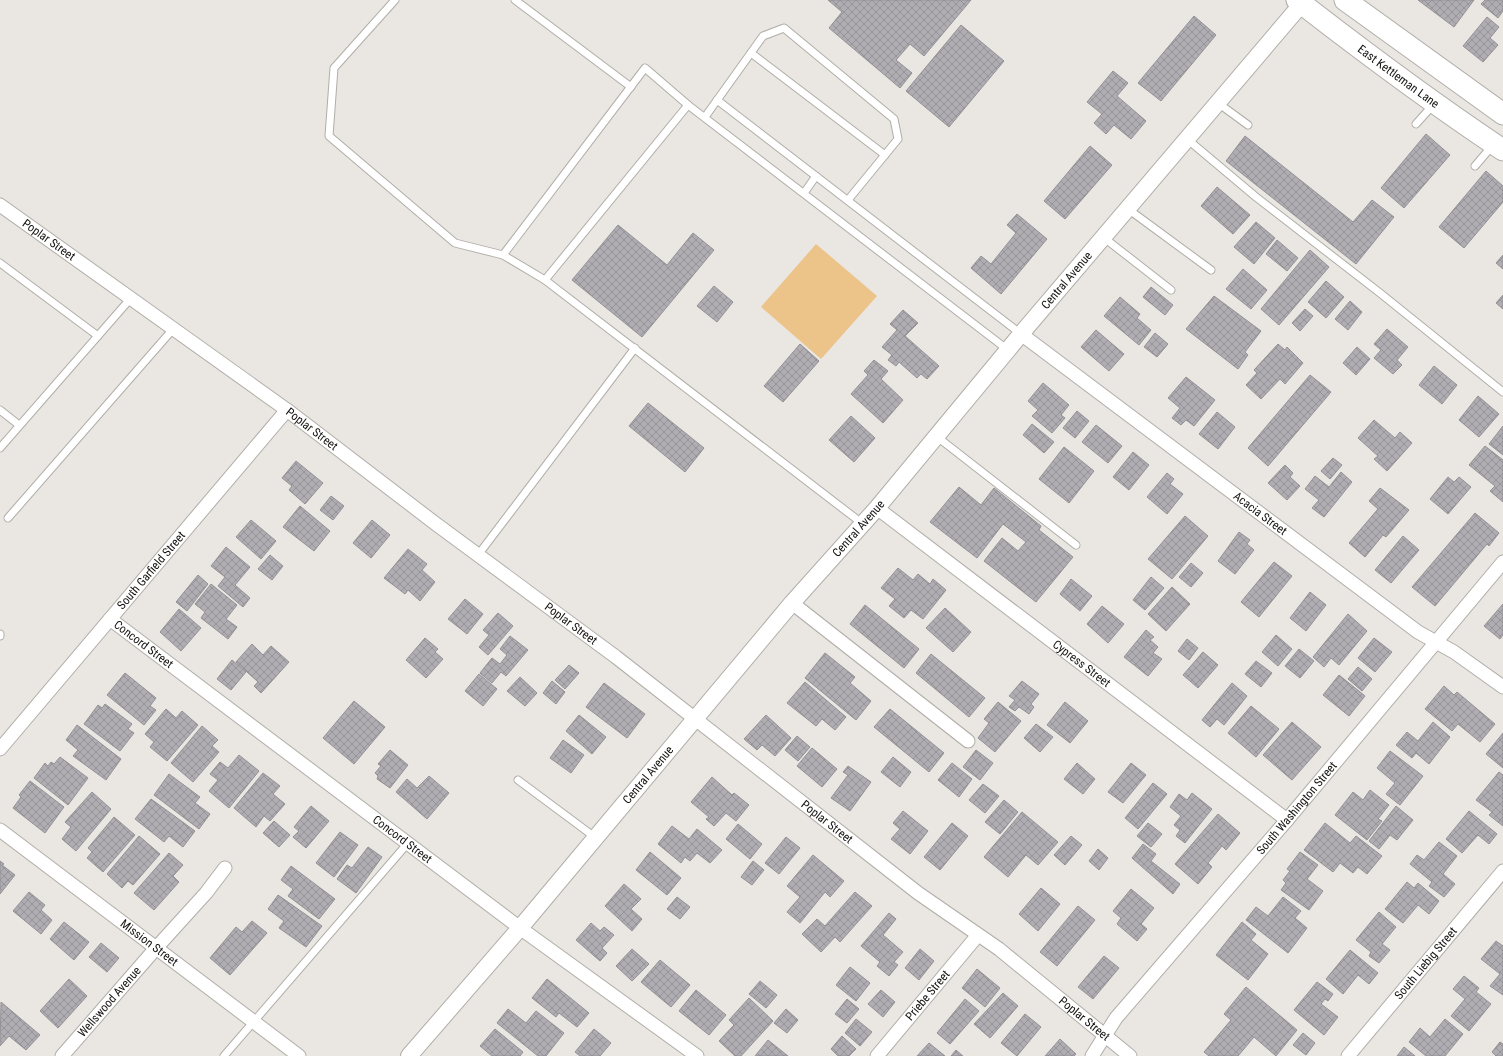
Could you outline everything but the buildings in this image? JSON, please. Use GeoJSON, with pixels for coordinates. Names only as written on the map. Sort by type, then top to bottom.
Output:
{"type":"FeatureCollection","features":[{"type":"Feature","properties":{"kind":"main road"},"geometry":{"type":"LineString","coordinates":[[1345,0],[1503,114]]}},
{"type":"Feature","properties":{"kind":"main road","name":"East Kettleman Lane"},"geometry":{"type":"LineString","coordinates":[[1302,1],[1328,26],[1499,147]]}},
{"type":"Feature","properties":{"kind":"street","name":"Central Avenue"},"geometry":{"type":"LineString","coordinates":[[409,1056],[520,928],[696,720],[792,603],[877,508],[1021,334],[1218,103],[1302,1]]}},
{"type":"Feature","properties":{"kind":"street","name":"Poplar Street"},"geometry":{"type":"LineString","coordinates":[[0,205],[287,410],[478,555],[616,657],[918,893],[1000,949],[1130,1056]]}},
{"type":"Feature","properties":{"kind":"street","name":"Acacia Street"},"geometry":{"type":"LineString","coordinates":[[1021,334],[1418,632],[1437,641],[1503,687]]}},
{"type":"Feature","properties":{"kind":"street","name":"South Garfield Street"},"geometry":{"type":"LineString","coordinates":[[0,749],[287,410]]}},
{"type":"Feature","properties":{"kind":"street","name":"Cypress Street"},"geometry":{"type":"LineString","coordinates":[[877,508],[1287,820]]}},
{"type":"Feature","properties":{"kind":"street","name":"South Washington Street"},"geometry":{"type":"LineString","coordinates":[[1092,1056],[1116,1018],[1287,820],[1503,562]]}},
{"type":"Feature","properties":{"kind":"street"},"geometry":{"type":"LineString","coordinates":[[792,603],[968,741]]}},
{"type":"Feature","properties":{"kind":"street","name":"Concord Street"},"geometry":{"type":"LineString","coordinates":[[110,619],[520,928],[697,1056]]}},
{"type":"Feature","properties":{"kind":"street","name":"Mission Street"},"geometry":{"type":"LineString","coordinates":[[0,830],[300,1056]]}},
{"type":"Feature","properties":{"kind":"street","name":"Wellswood Avenue"},"geometry":{"type":"LineString","coordinates":[[62,1056],[156,947],[206,893],[226,868]]}},
{"type":"Feature","properties":{"kind":"street","name":"South Liebig Street"},"geometry":{"type":"LineString","coordinates":[[1348,1056],[1503,871]]}},
{"type":"Feature","properties":{"kind":"street","name":"Priebe Street"},"geometry":{"type":"LineString","coordinates":[[877,1056],[978,935]]}},
{"type":"Feature","properties":{"kind":"lane"},"geometry":{"type":"LineString","coordinates":[[395,0],[334,68],[329,136],[455,243],[503,256],[545,280],[863,524]]}},
{"type":"Feature","properties":{"kind":"lane"},"geometry":{"type":"LineString","coordinates":[[516,0],[631,88]]}},
{"type":"Feature","properties":{"kind":"lane"},"geometry":{"type":"LineString","coordinates":[[705,117],[763,36],[784,28],[894,118],[898,139],[848,200]]}},
{"type":"Feature","properties":{"kind":"lane"},"geometry":{"type":"LineString","coordinates":[[751,53],[885,155]]}},
{"type":"Feature","properties":{"kind":"lane"},"geometry":{"type":"LineString","coordinates":[[503,256],[645,68],[688,104],[1008,350]]}},
{"type":"Feature","properties":{"kind":"lane"},"geometry":{"type":"LineString","coordinates":[[717,100],[1021,334]]}},
{"type":"Feature","properties":{"kind":"lane"},"geometry":{"type":"LineString","coordinates":[[1218,103],[1248,125]]}},
{"type":"Feature","properties":{"kind":"lane"},"geometry":{"type":"LineString","coordinates":[[1416,124],[1435,103]]}},
{"type":"Feature","properties":{"kind":"lane"},"geometry":{"type":"LineString","coordinates":[[545,280],[688,104]]}},
{"type":"Feature","properties":{"kind":"lane"},"geometry":{"type":"LineString","coordinates":[[1187,139],[1256,197],[1380,293],[1503,392]]}},
{"type":"Feature","properties":{"kind":"lane"},"geometry":{"type":"LineString","coordinates":[[1475,166],[1499,147]]}},
{"type":"Feature","properties":{"kind":"lane"},"geometry":{"type":"LineString","coordinates":[[804,193],[816,176]]}},
{"type":"Feature","properties":{"kind":"lane"},"geometry":{"type":"LineString","coordinates":[[1128,209],[1211,270]]}},
{"type":"Feature","properties":{"kind":"lane"},"geometry":{"type":"LineString","coordinates":[[1103,237],[1170,290]]}},
{"type":"Feature","properties":{"kind":"lane"},"geometry":{"type":"LineString","coordinates":[[0,263],[98,336]]}},
{"type":"Feature","properties":{"kind":"lane"},"geometry":{"type":"LineString","coordinates":[[0,448],[131,298]]}},
{"type":"Feature","properties":{"kind":"lane"},"geometry":{"type":"LineString","coordinates":[[8,518],[174,328]]}},
{"type":"Feature","properties":{"kind":"lane"},"geometry":{"type":"LineString","coordinates":[[478,555],[635,348]]}},
{"type":"Feature","properties":{"kind":"lane"},"geometry":{"type":"LineString","coordinates":[[0,410],[19,425]]}},
{"type":"Feature","properties":{"kind":"lane"},"geometry":{"type":"LineString","coordinates":[[936,436],[1076,545]]}},
{"type":"Feature","properties":{"kind":"lane"},"geometry":{"type":"LineString","coordinates":[[518,780],[596,838]]}},
{"type":"Feature","properties":{"kind":"lane"},"geometry":{"type":"LineString","coordinates":[[224,1056],[408,843]]}},
{"type":"Feature","properties":{"kind":"shaded area"},"geometry":{"type":"Polygon","coordinates":[[[816,244],[877,296],[821,359],[761,307],[816,244]]]}}]}
